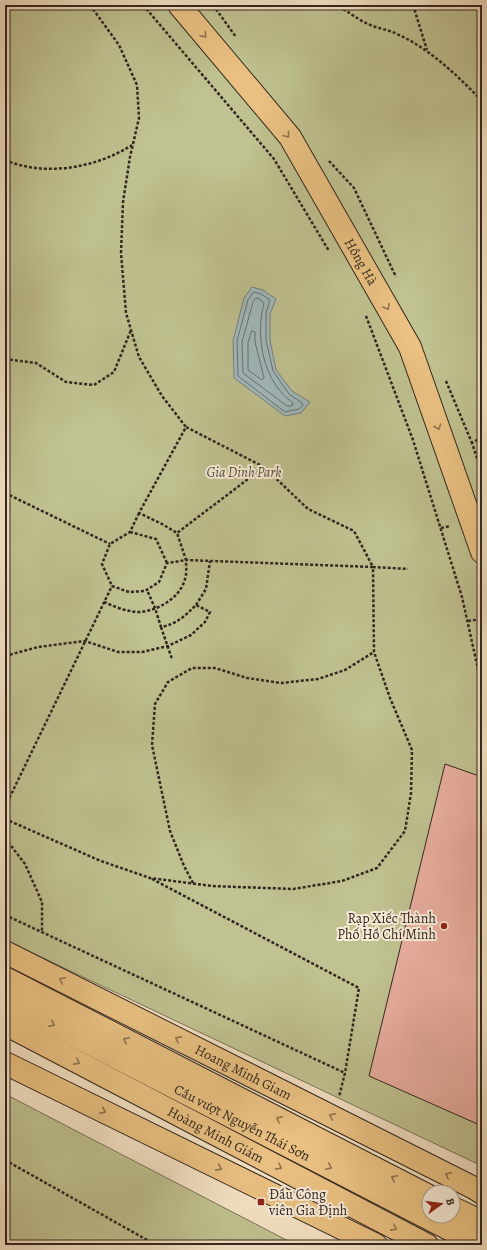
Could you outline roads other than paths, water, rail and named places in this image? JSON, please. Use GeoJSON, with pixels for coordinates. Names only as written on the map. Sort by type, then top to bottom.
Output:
{"type":"FeatureCollection","features":[{"type":"Feature","properties":{"kind":"main road","name":"Hồng Hà"},"geometry":{"type":"LineString","coordinates":[[178,5],[290,138],[410,347],[482,552]]}},
{"type":"Feature","properties":{"kind":"main road","name":"Hoang Minh Giam"},"geometry":{"type":"LineString","coordinates":[[5,952],[482,1193]]}},
{"type":"Feature","properties":{"kind":"main road","name":"Cầu vượt Nguyễn Thái Sơn"},"geometry":{"type":"LineString","coordinates":[[5,978],[421,1192]]}},
{"type":"Feature","properties":{"kind":"main road","name":"Cầu vượt Nguyễn Thái Sơn"},"geometry":{"type":"LineString","coordinates":[[5,1000],[480,1245]]}},
{"type":"Feature","properties":{"kind":"main road","name":"Hoàng Minh Giám"},"geometry":{"type":"LineString","coordinates":[[5,1024],[427,1245]]}},
{"type":"Feature","properties":{"kind":"main road","name":"Hoàng Minh Giám"},"geometry":{"type":"LineString","coordinates":[[5,1063],[376,1245]]}},
{"type":"Feature","properties":{"kind":"main road"},"geometry":{"type":"LineString","coordinates":[[461,1212],[482,1222]]}},
{"type":"Feature","properties":{"kind":"water"},"geometry":{"type":"Polygon","coordinates":[[[252,287],[263,290],[276,299],[270,314],[270,340],[276,370],[292,391],[310,402],[301,413],[285,416],[234,378],[233,341],[244,298],[252,287]]]}},
{"type":"Feature","properties":{"kind":"place","name":"Rạp Xiếc Thành Phố Hồ Chí Minh"},"geometry":{"type":"Point","coordinates":[444,926]}},
{"type":"Feature","properties":{"kind":"place","name":"Đầu Công viên Gia Định"},"geometry":{"type":"Point","coordinates":[261,1202]}},
{"type":"Feature","properties":{"kind":"park label","name":"Gia Dinh Park"},"geometry":{"type":"Point","coordinates":[244,472]}}]}
